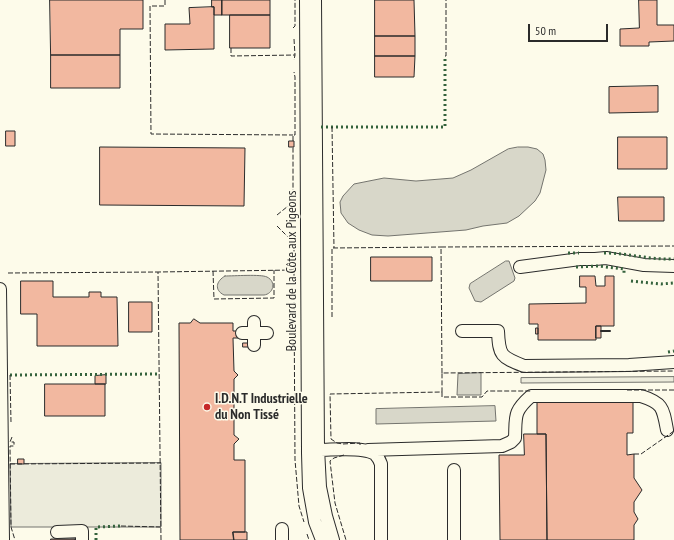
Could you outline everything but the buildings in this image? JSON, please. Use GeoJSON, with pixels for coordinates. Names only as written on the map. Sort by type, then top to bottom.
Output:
{"type":"FeatureCollection","features":[{"type":"Feature","properties":{"kind":"street","name":"Boulevard de la Côte aux Pigeons"},"geometry":{"type":"LineString","coordinates":[[306,0],[308,453],[310,495],[315,522],[322,540]]}},
{"type":"Feature","properties":{"kind":"street","name":"Boulevard de la Côte aux Pigeons"},"geometry":{"type":"LineString","coordinates":[[315,0],[320,487],[333,540]]}},
{"type":"Feature","properties":{"kind":"street"},"geometry":{"type":"LineString","coordinates":[[520,267],[595,258],[606,258],[644,265],[674,266]]}},
{"type":"Feature","properties":{"kind":"street"},"geometry":{"type":"LineString","coordinates":[[0,289],[3,540]]}},
{"type":"Feature","properties":{"kind":"street"},"geometry":{"type":"LineString","coordinates":[[462,331],[498,331],[499,349],[502,354],[510,361],[524,366],[629,365],[674,362]]}},
{"type":"Feature","properties":{"kind":"street"},"geometry":{"type":"LineString","coordinates":[[251,333],[267,333]]}},
{"type":"Feature","properties":{"kind":"street"},"geometry":{"type":"LineString","coordinates":[[319,450],[502,446],[511,442],[515,438],[516,415],[520,406],[531,396],[641,396],[652,400],[663,410],[667,430]]}},
{"type":"Feature","properties":{"kind":"street"},"geometry":{"type":"LineString","coordinates":[[368,450],[376,455],[381,464],[381,540]]}},
{"type":"Feature","properties":{"kind":"street"},"geometry":{"type":"LineString","coordinates":[[454,470],[454,540]]}},
{"type":"Feature","properties":{"kind":"street"},"geometry":{"type":"LineString","coordinates":[[57,532],[82,532],[82,540]]}},
{"type":"Feature","properties":{"kind":"shaded area"},"geometry":{"type":"Polygon","coordinates":[[[518,147],[537,149],[543,154],[546,170],[540,193],[535,201],[519,216],[507,223],[466,230],[388,236],[372,235],[359,230],[348,223],[341,213],[340,202],[343,196],[354,184],[384,178],[416,181],[453,178],[471,170],[508,149],[518,147]]]}},
{"type":"Feature","properties":{"kind":"shaded area"},"geometry":{"type":"Polygon","coordinates":[[[506,261],[509,261],[515,278],[514,281],[481,302],[475,301],[469,288],[470,284],[506,261]]]}},
{"type":"Feature","properties":{"kind":"shaded area"},"geometry":{"type":"Polygon","coordinates":[[[225,276],[264,276],[270,279],[273,288],[270,292],[264,295],[224,295],[219,291],[217,286],[220,280],[225,276]]]}},
{"type":"Feature","properties":{"kind":"shaded area"},"geometry":{"type":"Polygon","coordinates":[[[481,373],[481,395],[457,395],[458,374],[481,373]]]}},
{"type":"Feature","properties":{"kind":"shaded area"},"geometry":{"type":"Polygon","coordinates":[[[674,377],[674,382],[521,383],[521,378],[674,377]]]}},
{"type":"Feature","properties":{"kind":"shaded area"},"geometry":{"type":"Polygon","coordinates":[[[495,406],[496,421],[376,424],[376,409],[495,406]]]}},
{"type":"Feature","properties":{"kind":"shaded area"},"geometry":{"type":"Polygon","coordinates":[[[161,463],[161,527],[11,527],[10,464],[161,463]]]}},
{"type":"Feature","properties":{"kind":"hedge"},"geometry":{"type":"LineString","coordinates":[[321,127],[445,127],[445,56]]}},
{"type":"Feature","properties":{"kind":"hedge"},"geometry":{"type":"LineString","coordinates":[[568,253],[579,253]]}},
{"type":"Feature","properties":{"kind":"hedge"},"geometry":{"type":"LineString","coordinates":[[604,253],[674,259]]}},
{"type":"Feature","properties":{"kind":"hedge"},"geometry":{"type":"LineString","coordinates":[[576,267],[598,266],[624,269],[624,275]]}},
{"type":"Feature","properties":{"kind":"hedge"},"geometry":{"type":"LineString","coordinates":[[631,281],[661,284],[674,283]]}},
{"type":"Feature","properties":{"kind":"hedge"},"geometry":{"type":"LineString","coordinates":[[668,352],[674,351]]}},
{"type":"Feature","properties":{"kind":"hedge"},"geometry":{"type":"LineString","coordinates":[[10,375],[159,374]]}},
{"type":"Feature","properties":{"kind":"hedge"},"geometry":{"type":"LineString","coordinates":[[96,540],[96,527],[121,526]]}},
{"type":"Feature","properties":{"kind":"fence"},"geometry":{"type":"LineString","coordinates":[[165,0],[165,6],[150,6],[151,134],[293,135]]}},
{"type":"Feature","properties":{"kind":"fence"},"geometry":{"type":"LineString","coordinates":[[293,28],[295,26],[295,0]]}},
{"type":"Feature","properties":{"kind":"fence"},"geometry":{"type":"LineString","coordinates":[[445,56],[446,0]]}},
{"type":"Feature","properties":{"kind":"fence"},"geometry":{"type":"LineString","coordinates":[[294,39],[294,60]]}},
{"type":"Feature","properties":{"kind":"fence"},"geometry":{"type":"LineString","coordinates":[[231,48],[231,56],[295,55]]}},
{"type":"Feature","properties":{"kind":"fence"},"geometry":{"type":"LineString","coordinates":[[293,141],[293,135],[295,135],[294,72]]}},
{"type":"Feature","properties":{"kind":"fence"},"geometry":{"type":"LineString","coordinates":[[332,127],[334,248]]}},
{"type":"Feature","properties":{"kind":"fence"},"geometry":{"type":"LineString","coordinates":[[277,215],[293,202],[293,147]]}},
{"type":"Feature","properties":{"kind":"fence"},"geometry":{"type":"LineString","coordinates":[[277,226],[294,243],[294,270]]}},
{"type":"Feature","properties":{"kind":"fence"},"geometry":{"type":"LineString","coordinates":[[442,373],[441,247],[674,246]]}},
{"type":"Feature","properties":{"kind":"fence"},"geometry":{"type":"LineString","coordinates":[[332,317],[332,248],[441,247]]}},
{"type":"Feature","properties":{"kind":"fence"},"geometry":{"type":"LineString","coordinates":[[213,271],[214,299],[274,298],[274,270]]}},
{"type":"Feature","properties":{"kind":"fence"},"geometry":{"type":"LineString","coordinates":[[161,540],[158,272],[294,270],[294,281]]}},
{"type":"Feature","properties":{"kind":"fence"},"geometry":{"type":"LineString","coordinates":[[8,273],[158,272]]}},
{"type":"Feature","properties":{"kind":"fence"},"geometry":{"type":"LineString","coordinates":[[294,295],[295,460],[299,506],[304,522]]}},
{"type":"Feature","properties":{"kind":"fence"},"geometry":{"type":"LineString","coordinates":[[360,445],[360,443],[337,443],[331,439],[330,394],[442,392],[442,373],[674,371]]}},
{"type":"Feature","properties":{"kind":"fence"},"geometry":{"type":"LineString","coordinates":[[10,375],[11,422]]}},
{"type":"Feature","properties":{"kind":"fence"},"geometry":{"type":"LineString","coordinates":[[627,390],[674,390]]}},
{"type":"Feature","properties":{"kind":"fence"},"geometry":{"type":"LineString","coordinates":[[442,392],[442,397],[482,397],[487,391],[531,391]]}},
{"type":"Feature","properties":{"kind":"fence"},"geometry":{"type":"LineString","coordinates":[[634,454],[641,454],[674,431]]}},
{"type":"Feature","properties":{"kind":"fence"},"geometry":{"type":"LineString","coordinates":[[12,437],[10,442],[14,442],[14,446],[10,446],[11,527],[15,540]]}},
{"type":"Feature","properties":{"kind":"fence"},"geometry":{"type":"LineString","coordinates":[[344,455],[330,461],[335,503],[346,540]]}},
{"type":"Feature","properties":{"kind":"fence"},"geometry":{"type":"LineString","coordinates":[[10,464],[161,463]]}},
{"type":"Feature","properties":{"kind":"fence"},"geometry":{"type":"LineString","coordinates":[[121,526],[161,527]]}},
{"type":"Feature","properties":{"kind":"fence"},"geometry":{"type":"LineString","coordinates":[[307,534],[309,540]]}},
{"type":"Feature","properties":{"kind":"wall"},"geometry":{"type":"LineString","coordinates":[[601,331],[610,331]]}},
{"type":"Feature","properties":{"kind":"place","name":"I.D.N.T Industrielle du Non Tissé"},"geometry":{"type":"Point","coordinates":[207,407]}}]}
